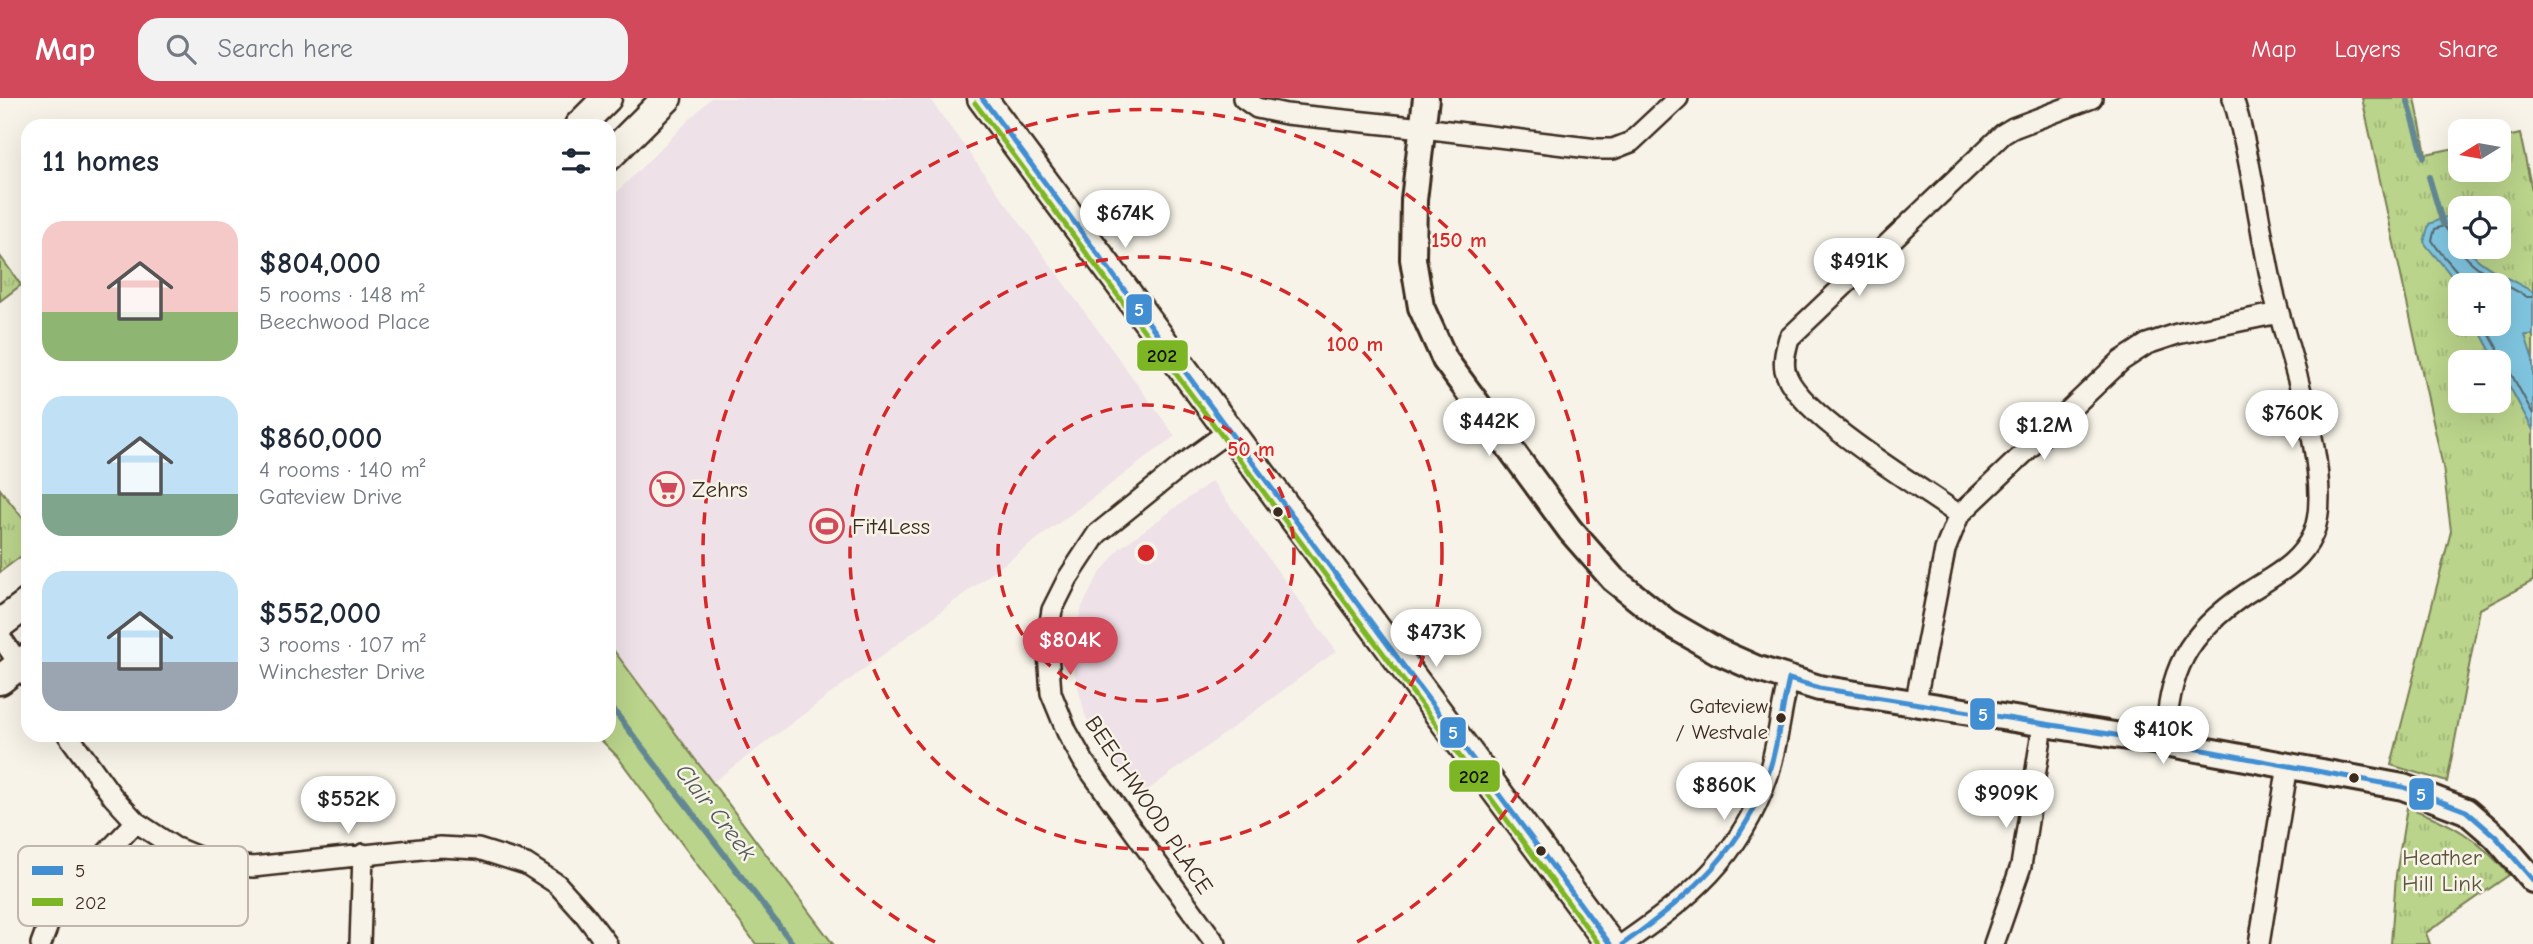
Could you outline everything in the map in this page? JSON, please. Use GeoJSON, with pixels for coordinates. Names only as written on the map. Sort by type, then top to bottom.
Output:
{"type":"FeatureCollection","features":[{"type":"Feature","properties":{"kind":"main road"},"geometry":{"type":"LineString","coordinates":[[586,119],[607,98]]}},
{"type":"Feature","properties":{"kind":"main road"},"geometry":{"type":"LineString","coordinates":[[616,149],[667,98]]}},
{"type":"Feature","properties":{"kind":"main road"},"geometry":{"type":"LineString","coordinates":[[982,98],[1610,944]]}},
{"type":"Feature","properties":{"kind":"main road"},"geometry":{"type":"LineString","coordinates":[[0,624],[21,608]]}},
{"type":"Feature","properties":{"kind":"street"},"geometry":{"type":"LineString","coordinates":[[1243,98],[1257,108],[1286,114],[1597,149],[1613,149],[1631,142],[1678,98]]}},
{"type":"Feature","properties":{"kind":"street"},"geometry":{"type":"LineString","coordinates":[[1426,98],[1414,200],[1413,259],[1421,307],[1445,360],[1570,530],[1613,579],[1667,622],[1719,652],[1819,688],[2165,743],[2403,787],[2466,811],[2530,869]]}},
{"type":"Feature","properties":{"kind":"street"},"geometry":{"type":"LineString","coordinates":[[1959,515],[1832,427],[1794,388],[1785,373],[1784,354],[1789,338],[2003,134],[2092,98]]}},
{"type":"Feature","properties":{"kind":"street"},"geometry":{"type":"LineString","coordinates":[[2165,743],[2169,694],[2177,669],[2194,640],[2218,615],[2299,557],[2313,534],[2319,510],[2319,482],[2304,405],[2279,313],[2234,98]]}},
{"type":"Feature","properties":{"kind":"street"},"geometry":{"type":"LineString","coordinates":[[1915,705],[1945,550],[1959,515],[2121,361],[2147,344],[2177,334],[2279,313]]}},
{"type":"Feature","properties":{"kind":"street","name":"BEECHWOOD PLACE"},"geometry":{"type":"LineString","coordinates":[[1216,944],[1086,764],[1067,732],[1051,693],[1047,640],[1052,610],[1068,578],[1097,534],[1229,431]]}},
{"type":"Feature","properties":{"kind":"street"},"geometry":{"type":"LineString","coordinates":[[0,636],[19,670]]}},
{"type":"Feature","properties":{"kind":"street"},"geometry":{"type":"LineString","coordinates":[[1623,944],[1688,897],[1728,853],[1752,816],[1768,776],[1789,679]]}},
{"type":"Feature","properties":{"kind":"street"},"geometry":{"type":"LineString","coordinates":[[1994,944],[2021,866],[2043,725]]}},
{"type":"Feature","properties":{"kind":"street"},"geometry":{"type":"LineString","coordinates":[[73,742],[113,797],[136,822],[172,846]]}},
{"type":"Feature","properties":{"kind":"street"},"geometry":{"type":"LineString","coordinates":[[2259,944],[2288,765]]}},
{"type":"Feature","properties":{"kind":"street"},"geometry":{"type":"LineString","coordinates":[[113,846],[136,822]]}},
{"type":"Feature","properties":{"kind":"street"},"geometry":{"type":"LineString","coordinates":[[248,866],[440,847],[478,849],[526,864],[557,884],[607,944]]}},
{"type":"Feature","properties":{"kind":"street"},"geometry":{"type":"LineString","coordinates":[[360,944],[363,854]]}},
{"type":"Feature","properties":{"kind":"street"},"geometry":{"type":"LineString","coordinates":[[41,944],[48,926]]}},
{"type":"Feature","properties":{"kind":"shaded area"},"geometry":{"type":"Polygon","coordinates":[[[711,98],[929,98],[1175,436],[713,782],[616,653],[616,193],[711,98]]]}},
{"type":"Feature","properties":{"kind":"shaded area"},"geometry":{"type":"Polygon","coordinates":[[[1212,481],[1336,651],[1140,796],[1095,734],[1085,715],[1074,670],[1073,643],[1082,607],[1098,576],[1120,548],[1212,481]]]}},
{"type":"Feature","properties":{"kind":"green space"},"geometry":{"type":"Polygon","coordinates":[[[2362,98],[2415,98],[2426,154],[2448,149],[2448,182],[2511,182],[2511,136],[2520,134],[2533,195],[2533,581],[2480,609],[2447,782],[2391,765],[2451,531],[2443,467],[2362,98]]]}},
{"type":"Feature","properties":{"kind":"green space"},"geometry":{"type":"Polygon","coordinates":[[[0,256],[21,285],[0,301],[0,256]]]}},
{"type":"Feature","properties":{"kind":"green space"},"geometry":{"type":"Polygon","coordinates":[[[0,489],[21,516],[21,556],[0,572],[0,489]]]}},
{"type":"Feature","properties":{"kind":"green space"},"geometry":{"type":"Polygon","coordinates":[[[616,653],[833,944],[756,944],[617,756],[603,742],[616,742],[616,653]]]}},
{"type":"Feature","properties":{"kind":"green space","name":"Heather Hill Link"},"geometry":{"type":"Polygon","coordinates":[[[2407,807],[2438,819],[2475,841],[2509,875],[2426,933],[2430,944],[2391,944],[2396,875],[2407,807]]]}},
{"type":"Feature","properties":{"kind":"water"},"geometry":{"type":"Polygon","coordinates":[[[2448,216],[2448,259],[2477,259],[2499,273],[2450,273],[2424,242],[2429,224],[2448,216]]]}},
{"type":"Feature","properties":{"kind":"water"},"geometry":{"type":"Polygon","coordinates":[[[2511,280],[2533,292],[2533,335],[2525,335],[2533,360],[2533,430],[2511,389],[2511,350],[2490,350],[2482,336],[2511,336],[2511,280]]]}},
{"type":"Feature","properties":{"kind":"waterway"},"geometry":{"type":"LineString","coordinates":[[2407,98],[2424,157]]}},
{"type":"Feature","properties":{"kind":"waterway"},"geometry":{"type":"LineString","coordinates":[[2429,177],[2443,224]]}},
{"type":"Feature","properties":{"kind":"waterway","name":"Clair Creek"},"geometry":{"type":"LineString","coordinates":[[616,713],[793,944]]}},
{"type":"Feature","properties":{"kind":"transit line","name":"5"},"geometry":{"type":"LineString","coordinates":[[982,98],[1610,944]]}},
{"type":"Feature","properties":{"kind":"transit line","name":"202"},"geometry":{"type":"LineString","coordinates":[[975,103],[1599,944]]}},
{"type":"Feature","properties":{"kind":"transit line","name":"5"},"geometry":{"type":"LineString","coordinates":[[1789,679],[1819,688],[2165,743],[2403,787],[2466,811],[2496,837],[2533,880]]}},
{"type":"Feature","properties":{"kind":"transit line","name":"5"},"geometry":{"type":"LineString","coordinates":[[1623,944],[1692,889],[1731,846],[1760,796],[1770,768],[1789,679]]}},
{"type":"Feature","properties":{"kind":"place","name":"Zehrs"},"geometry":{"type":"Point","coordinates":[667,489]}},
{"type":"Feature","properties":{"kind":"place","name":"Fit4Less"},"geometry":{"type":"Point","coordinates":[827,526]}},
{"type":"Feature","properties":{"kind":"place","name":"Gateview / Westvale"},"geometry":{"type":"Point","coordinates":[1781,718]}}]}
